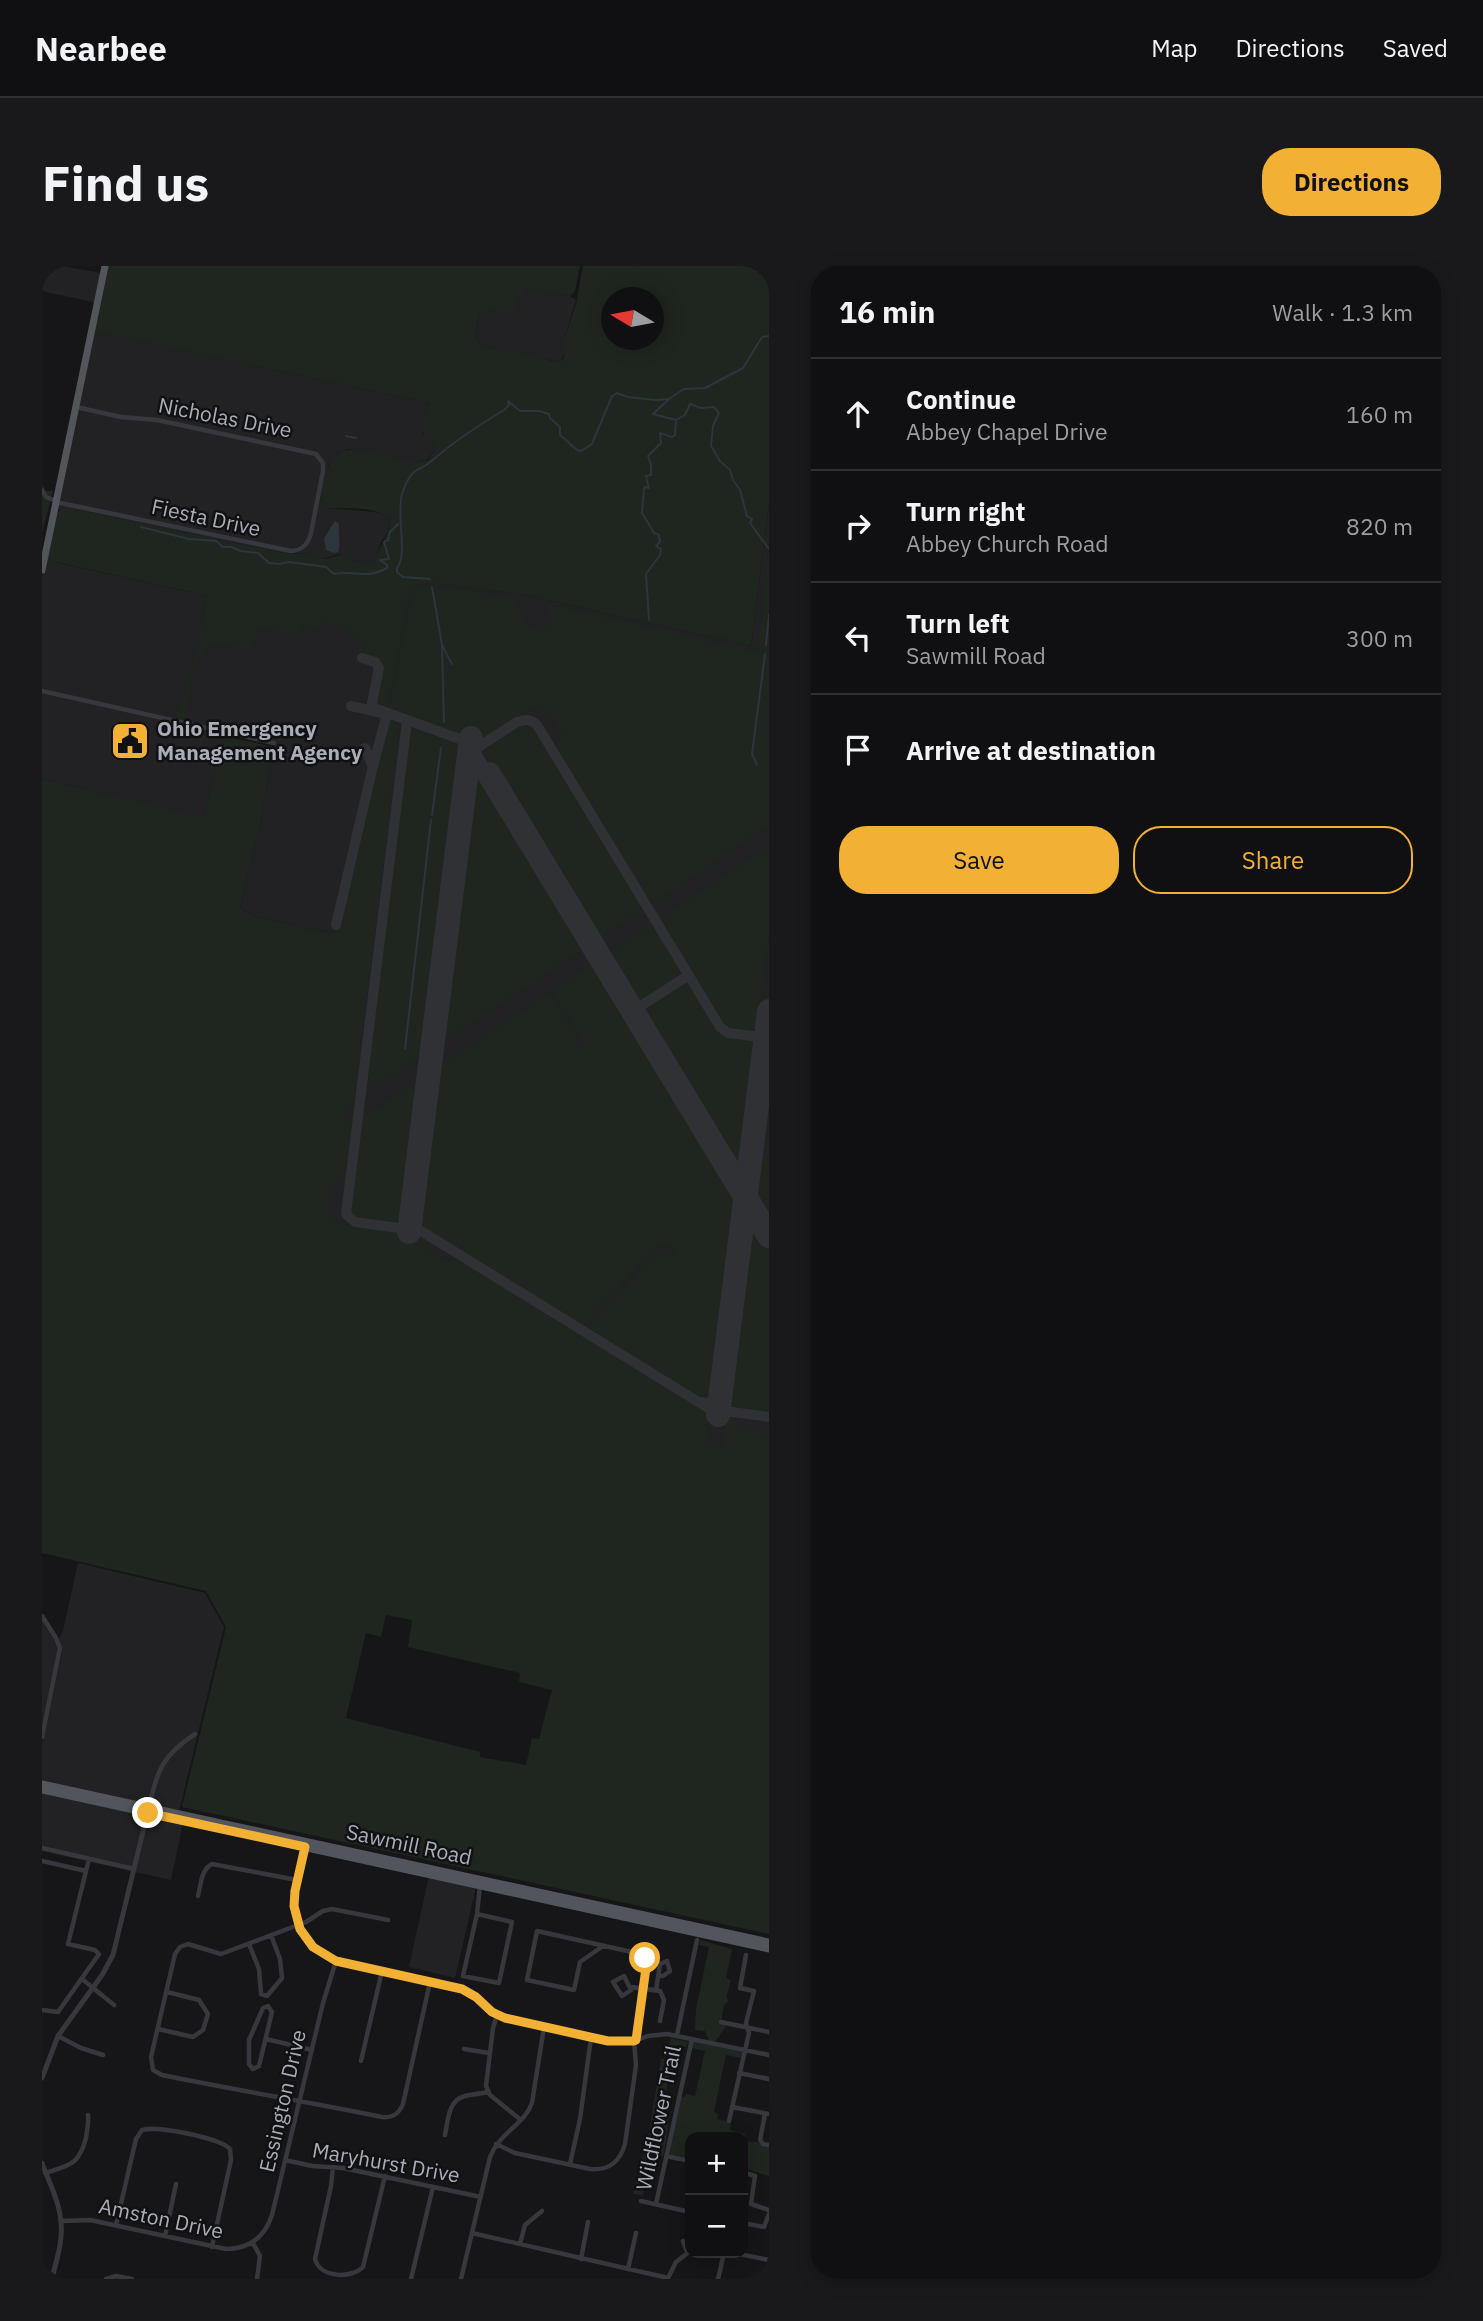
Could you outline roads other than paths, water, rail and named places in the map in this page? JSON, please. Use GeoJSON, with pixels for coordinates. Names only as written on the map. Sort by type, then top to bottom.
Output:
{"type":"FeatureCollection","features":[{"type":"Feature","properties":{"kind":"main road"},"geometry":{"type":"LineString","coordinates":[[42,570],[105,266]]}},
{"type":"Feature","properties":{"kind":"main road","name":"Sawmill Road"},"geometry":{"type":"LineString","coordinates":[[42,1784],[148,1810]]}},
{"type":"Feature","properties":{"kind":"main road","name":"Sawmill Road"},"geometry":{"type":"LineString","coordinates":[[42,1790],[148,1810],[769,1942]]}},
{"type":"Feature","properties":{"kind":"main road","name":"Sawmill Road"},"geometry":{"type":"LineString","coordinates":[[481,1882],[769,1949]]}},
{"type":"Feature","properties":{"kind":"street","name":"Nicholas Drive"},"geometry":{"type":"LineString","coordinates":[[76,407],[157,420],[312,452],[320,458],[323,467],[317,503]]}},
{"type":"Feature","properties":{"kind":"street"},"geometry":{"type":"LineString","coordinates":[[42,490],[45,496],[56,502]]}},
{"type":"Feature","properties":{"kind":"street","name":"Fiesta Drive"},"geometry":{"type":"LineString","coordinates":[[56,502],[291,551],[300,550],[309,541],[317,503]]}},
{"type":"Feature","properties":{"kind":"street"},"geometry":{"type":"LineString","coordinates":[[42,691],[274,743]]}},
{"type":"Feature","properties":{"kind":"street"},"geometry":{"type":"LineString","coordinates":[[42,1616],[60,1648],[42,1737]]}},
{"type":"Feature","properties":{"kind":"street"},"geometry":{"type":"LineString","coordinates":[[42,2078],[58,2036],[93,1989],[114,1951],[155,1780],[163,1763],[176,1747],[195,1734]]}},
{"type":"Feature","properties":{"kind":"street"},"geometry":{"type":"LineString","coordinates":[[306,1844],[294,1906],[303,1934],[313,1947],[336,1961],[466,1991],[497,2015],[591,2038],[617,2042],[659,2034],[677,2035],[769,2055]]}},
{"type":"Feature","properties":{"kind":"street"},"geometry":{"type":"LineString","coordinates":[[42,1848],[134,1869]]}},
{"type":"Feature","properties":{"kind":"street"},"geometry":{"type":"LineString","coordinates":[[42,2010],[57,2012],[99,1954],[95,1950],[68,1944],[89,1859]]}},
{"type":"Feature","properties":{"kind":"street"},"geometry":{"type":"LineString","coordinates":[[42,1861],[86,1871]]}},
{"type":"Feature","properties":{"kind":"street"},"geometry":{"type":"LineString","coordinates":[[198,1896],[203,1873],[206,1867],[212,1864],[297,1880]]}},
{"type":"Feature","properties":{"kind":"street"},"geometry":{"type":"LineString","coordinates":[[477,1914],[512,1922],[499,1983],[463,1976],[481,1882]]}},
{"type":"Feature","properties":{"kind":"street"},"geometry":{"type":"LineString","coordinates":[[388,1920],[334,1909],[323,1911],[299,1924],[219,1954],[188,1944],[180,1947],[175,1954],[151,2060],[153,2070],[162,2075],[248,2093],[300,2100],[383,2117],[396,2114],[402,2104],[430,1982]]}},
{"type":"Feature","properties":{"kind":"street"},"geometry":{"type":"LineString","coordinates":[[496,2144],[515,2153],[596,2170],[613,2165],[621,2156],[636,2065],[635,2040],[646,1968],[645,1958],[641,1954],[537,1931],[527,1980],[575,1990],[580,1962],[603,1946]]}},
{"type":"Feature","properties":{"kind":"street"},"geometry":{"type":"LineString","coordinates":[[249,1944],[259,1969],[260,1992],[265,1997],[282,1978],[281,1959],[271,1935]]}},
{"type":"Feature","properties":{"kind":"street"},"geometry":{"type":"LineString","coordinates":[[677,2035],[697,1940]]}},
{"type":"Feature","properties":{"kind":"street"},"geometry":{"type":"LineString","coordinates":[[729,2121],[749,2033],[746,2023],[754,1991],[740,1988],[746,1955]]}},
{"type":"Feature","properties":{"kind":"street","name":"Essington Drive"},"geometry":{"type":"LineString","coordinates":[[253,2243],[270,2222],[336,1961]]}},
{"type":"Feature","properties":{"kind":"street"},"geometry":{"type":"LineString","coordinates":[[361,2061],[382,1971]]}},
{"type":"Feature","properties":{"kind":"street"},"geometry":{"type":"LineString","coordinates":[[624,1976],[631,1987],[631,1990],[622,1996],[613,1982],[624,1976]]}},
{"type":"Feature","properties":{"kind":"street"},"geometry":{"type":"LineString","coordinates":[[656,1990],[658,1976]]}},
{"type":"Feature","properties":{"kind":"street"},"geometry":{"type":"LineString","coordinates":[[82,1979],[114,2005]]}},
{"type":"Feature","properties":{"kind":"street"},"geometry":{"type":"LineString","coordinates":[[631,1987],[660,1991],[664,2000],[660,2021]]}},
{"type":"Feature","properties":{"kind":"street"},"geometry":{"type":"LineString","coordinates":[[158,2029],[193,2037],[203,2030],[208,2014],[199,2000],[167,1992]]}},
{"type":"Feature","properties":{"kind":"street"},"geometry":{"type":"LineString","coordinates":[[268,2006],[272,2012],[266,2039],[259,2066],[252,2069],[249,2064],[249,2040],[263,2007],[268,2006]]}},
{"type":"Feature","properties":{"kind":"street"},"geometry":{"type":"LineString","coordinates":[[497,2015],[485,2084],[488,2092],[520,2120]]}},
{"type":"Feature","properties":{"kind":"street"},"geometry":{"type":"LineString","coordinates":[[721,2022],[769,2032]]}},
{"type":"Feature","properties":{"kind":"street"},"geometry":{"type":"LineString","coordinates":[[461,2279],[496,2144],[527,2114],[532,2103],[544,2027]]}},
{"type":"Feature","properties":{"kind":"street"},"geometry":{"type":"LineString","coordinates":[[58,2036],[81,2048],[103,2055]]}},
{"type":"Feature","properties":{"kind":"street"},"geometry":{"type":"LineString","coordinates":[[570,2165],[580,2119],[591,2038]]}},
{"type":"Feature","properties":{"kind":"street"},"geometry":{"type":"LineString","coordinates":[[266,2039],[312,2050]]}},
{"type":"Feature","properties":{"kind":"street","name":"Wildflower Trail"},"geometry":{"type":"LineString","coordinates":[[656,2204],[692,2039]]}},
{"type":"Feature","properties":{"kind":"street"},"geometry":{"type":"LineString","coordinates":[[464,2049],[489,2053]]}},
{"type":"Feature","properties":{"kind":"street"},"geometry":{"type":"LineString","coordinates":[[740,2073],[769,2079]]}},
{"type":"Feature","properties":{"kind":"street"},"geometry":{"type":"LineString","coordinates":[[445,2135],[450,2111],[457,2100],[464,2096],[488,2092]]}},
{"type":"Feature","properties":{"kind":"street"},"geometry":{"type":"LineString","coordinates":[[732,2107],[767,2114],[760,2140],[769,2145]]}},
{"type":"Feature","properties":{"kind":"street"},"geometry":{"type":"LineString","coordinates":[[45,2173],[77,2161],[83,2149],[89,2123],[88,2115]]}},
{"type":"Feature","properties":{"kind":"street"},"geometry":{"type":"LineString","coordinates":[[116,2225],[136,2138],[142,2130],[155,2128],[219,2142],[230,2149],[231,2160],[212,2247]]}},
{"type":"Feature","properties":{"kind":"street"},"geometry":{"type":"LineString","coordinates":[[666,2156],[685,2160]]}},
{"type":"Feature","properties":{"kind":"street","name":"Maryhurst Drive"},"geometry":{"type":"LineString","coordinates":[[285,2160],[385,2176],[481,2197]]}},
{"type":"Feature","properties":{"kind":"street"},"geometry":{"type":"LineString","coordinates":[[42,2164],[61,2221],[60,2241],[52,2278],[42,2276]]}},
{"type":"Feature","properties":{"kind":"street"},"geometry":{"type":"LineString","coordinates":[[333,2167],[315,2254],[316,2263],[323,2271],[345,2276],[353,2276],[361,2270],[385,2176]]}},
{"type":"Feature","properties":{"kind":"street"},"geometry":{"type":"LineString","coordinates":[[748,2174],[755,2176],[751,2204],[769,2212],[764,2227],[748,2224]]}},
{"type":"Feature","properties":{"kind":"street"},"geometry":{"type":"LineString","coordinates":[[165,2236],[176,2184]]}},
{"type":"Feature","properties":{"kind":"street"},"geometry":{"type":"LineString","coordinates":[[411,2279],[433,2187]]}},
{"type":"Feature","properties":{"kind":"street"},"geometry":{"type":"LineString","coordinates":[[641,2201],[685,2211]]}},
{"type":"Feature","properties":{"kind":"street"},"geometry":{"type":"LineString","coordinates":[[520,2244],[525,2225],[542,2211]]}},
{"type":"Feature","properties":{"kind":"street","name":"Amston Drive"},"geometry":{"type":"LineString","coordinates":[[61,2221],[90,2220],[212,2247],[233,2249],[253,2243]]}},
{"type":"Feature","properties":{"kind":"street"},"geometry":{"type":"LineString","coordinates":[[581,2259],[588,2222]]}},
{"type":"Feature","properties":{"kind":"street"},"geometry":{"type":"LineString","coordinates":[[472,2233],[668,2279],[673,2266],[685,2256]]}},
{"type":"Feature","properties":{"kind":"street"},"geometry":{"type":"LineString","coordinates":[[628,2269],[636,2234]]}},
{"type":"Feature","properties":{"kind":"street"},"geometry":{"type":"LineString","coordinates":[[683,2241],[685,2245]]}},
{"type":"Feature","properties":{"kind":"street"},"geometry":{"type":"LineString","coordinates":[[253,2243],[260,2256],[257,2279]]}},
{"type":"Feature","properties":{"kind":"street"},"geometry":{"type":"LineString","coordinates":[[748,2256],[769,2260]]}},
{"type":"Feature","properties":{"kind":"street"},"geometry":{"type":"LineString","coordinates":[[718,2279],[723,2258]]}},
{"type":"Feature","properties":{"kind":"street"},"geometry":{"type":"LineString","coordinates":[[107,2279],[116,2276],[132,2279]]}},
{"type":"Feature","properties":{"kind":"waterway"},"geometry":{"type":"LineString","coordinates":[[430,579],[403,577],[397,572],[402,554],[401,502],[405,485],[415,471],[504,410],[509,405],[508,401],[520,411],[549,414],[560,427],[560,435],[581,451],[592,444],[612,396],[617,393],[628,397],[669,399],[684,389],[705,388],[743,368],[762,337],[769,336]]}},
{"type":"Feature","properties":{"kind":"waterway"},"geometry":{"type":"LineString","coordinates":[[669,399],[653,414],[676,420],[685,415],[690,404],[701,408],[714,407],[719,413],[713,426],[711,446],[720,461],[730,470],[740,490],[747,516],[752,519],[750,523],[769,549]]}},
{"type":"Feature","properties":{"kind":"waterway"},"geometry":{"type":"LineString","coordinates":[[649,620],[646,574],[660,555],[661,549],[656,546],[660,542],[659,535],[654,533],[642,513],[644,489],[649,488],[646,476],[651,475],[648,456],[661,443],[660,433],[672,437],[675,435],[676,421]]}},
{"type":"Feature","properties":{"kind":"waterway"},"geometry":{"type":"LineString","coordinates":[[346,436],[356,438]]}},
{"type":"Feature","properties":{"kind":"waterway"},"geometry":{"type":"LineString","coordinates":[[141,527],[189,539],[216,541],[223,547],[258,553],[269,563],[289,562],[326,567],[334,574],[367,574],[387,568],[380,560],[389,559],[384,542],[398,524]]}},
{"type":"Feature","properties":{"kind":"waterway"},"geometry":{"type":"LineString","coordinates":[[432,587],[442,645],[444,722]]}},
{"type":"Feature","properties":{"kind":"waterway"},"geometry":{"type":"LineString","coordinates":[[766,645],[769,615]]}},
{"type":"Feature","properties":{"kind":"waterway"},"geometry":{"type":"LineString","coordinates":[[443,647],[452,664]]}},
{"type":"Feature","properties":{"kind":"waterway"},"geometry":{"type":"LineString","coordinates":[[757,765],[752,754],[765,654]]}},
{"type":"Feature","properties":{"kind":"waterway"},"geometry":{"type":"LineString","coordinates":[[432,815],[441,748]]}},
{"type":"Feature","properties":{"kind":"waterway"},"geometry":{"type":"LineString","coordinates":[[405,1049],[431,820]]}},
{"type":"Feature","properties":{"kind":"place","name":"Ohio Emergency Management Agency"},"geometry":{"type":"Point","coordinates":[130,741]}}]}
